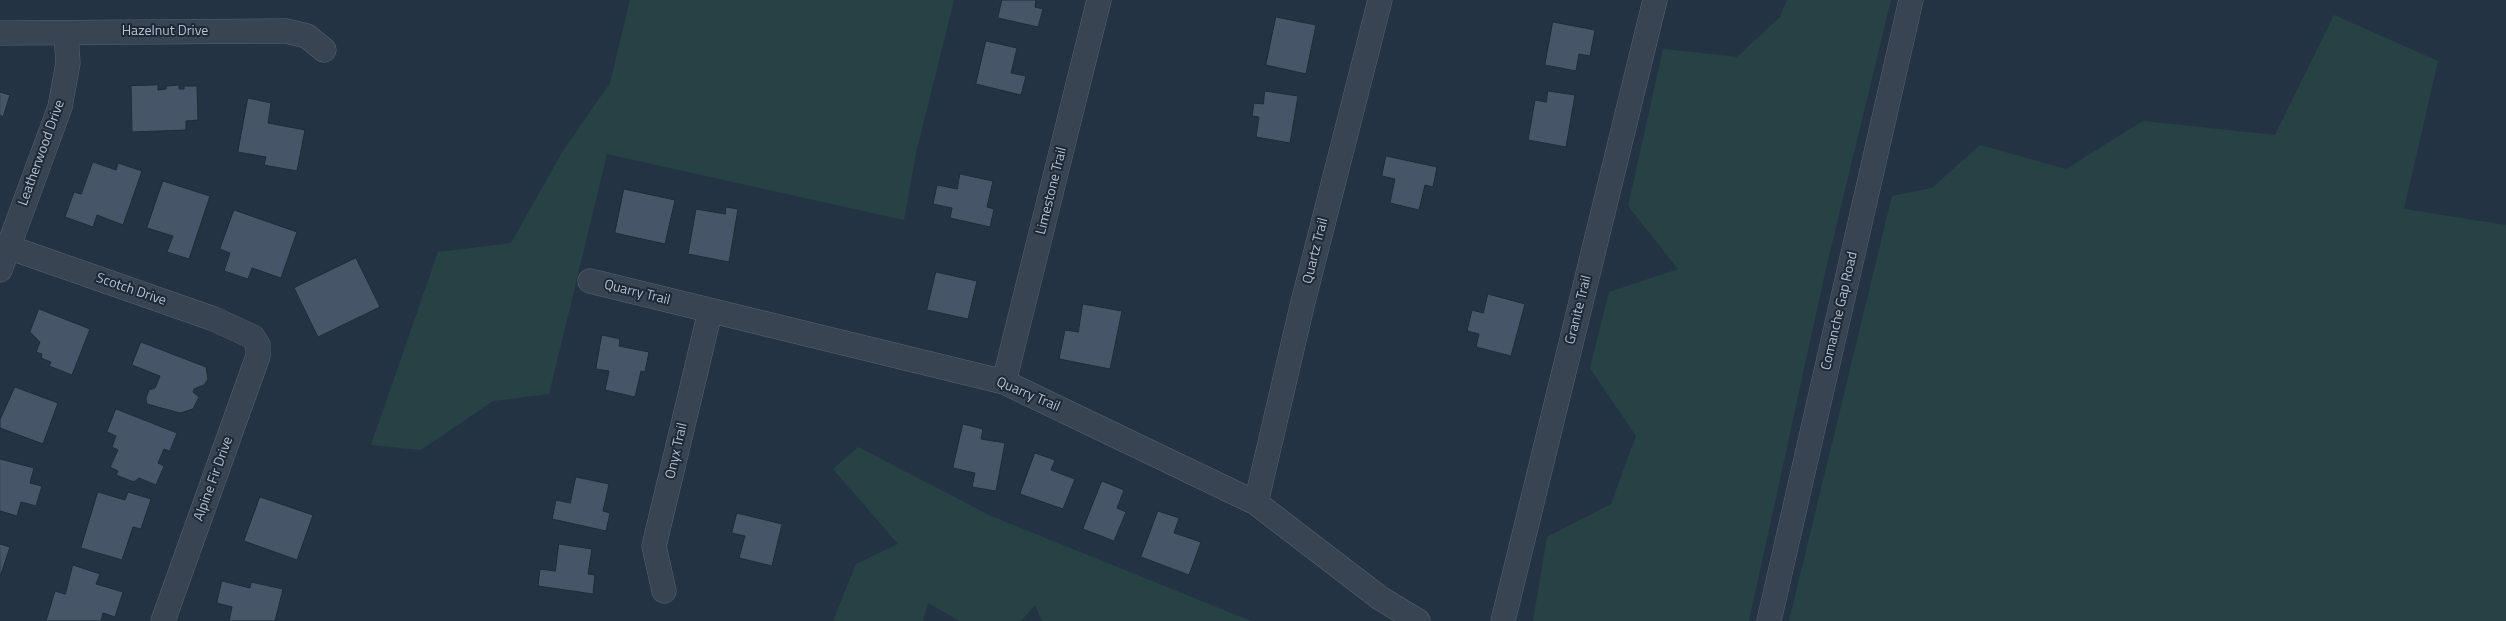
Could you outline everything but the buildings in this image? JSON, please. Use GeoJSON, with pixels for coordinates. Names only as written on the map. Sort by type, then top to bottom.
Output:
{"type":"FeatureCollection","features":[{"type":"Feature","properties":{"kind":"street","name":"Limestone Trail"},"geometry":{"type":"LineString","coordinates":[[1004,382],[1099,0]]}},
{"type":"Feature","properties":{"kind":"street","name":"Quartz Trail"},"geometry":{"type":"LineString","coordinates":[[1256,503],[1302,306],[1380,0]]}},
{"type":"Feature","properties":{"kind":"street","name":"Granite Trail"},"geometry":{"type":"LineString","coordinates":[[1503,621],[1655,0]]}},
{"type":"Feature","properties":{"kind":"street","name":"Comanche Gap Road"},"geometry":{"type":"LineString","coordinates":[[1769,621],[1911,0]]}},
{"type":"Feature","properties":{"kind":"street","name":"Hazelnut Drive"},"geometry":{"type":"LineString","coordinates":[[0,33],[286,31],[307,36],[324,50]]}},
{"type":"Feature","properties":{"kind":"street","name":"Leatherwood Drive"},"geometry":{"type":"LineString","coordinates":[[0,270],[60,107],[68,63],[66,33]]}},
{"type":"Feature","properties":{"kind":"street","name":"Scotch Drive"},"geometry":{"type":"LineString","coordinates":[[8,247],[214,319],[253,337]]}},
{"type":"Feature","properties":{"kind":"street","name":"Quarry Trail"},"geometry":{"type":"LineString","coordinates":[[590,281],[710,312],[1004,382],[1256,503],[1380,598],[1418,621]]}},
{"type":"Feature","properties":{"kind":"street","name":"Onyx Trail"},"geometry":{"type":"LineString","coordinates":[[664,591],[654,546],[710,312]]}},
{"type":"Feature","properties":{"kind":"street","name":"Alpine Fir Drive"},"geometry":{"type":"LineString","coordinates":[[163,621],[258,356],[258,345],[253,337]]}},
{"type":"Feature","properties":{"kind":"green space"},"geometry":{"type":"Polygon","coordinates":[[[630,0],[954,0],[916,153],[904,220],[607,154],[549,394],[493,401],[421,450],[371,445],[438,252],[511,243],[563,151],[610,83],[630,0]]]}},
{"type":"Feature","properties":{"kind":"green space"},"geometry":{"type":"Polygon","coordinates":[[[1787,0],[1891,0],[1826,268],[1749,621],[1533,621],[1547,537],[1611,504],[1636,436],[1590,368],[1609,292],[1678,269],[1628,206],[1663,49],[1737,57],[1780,17],[1787,0]]]}},
{"type":"Feature","properties":{"kind":"green space"},"geometry":{"type":"Polygon","coordinates":[[[2334,15],[2438,61],[2404,209],[2506,225],[2506,621],[1789,621],[1892,196],[1932,188],[1980,145],[2066,169],[2143,121],[2275,135],[2334,15]]]}},
{"type":"Feature","properties":{"kind":"green space"},"geometry":{"type":"Polygon","coordinates":[[[858,447],[991,516],[1251,621],[1042,621],[1035,605],[1021,621],[960,621],[928,603],[923,621],[833,621],[856,564],[898,544],[833,469],[858,447]]]}}]}
